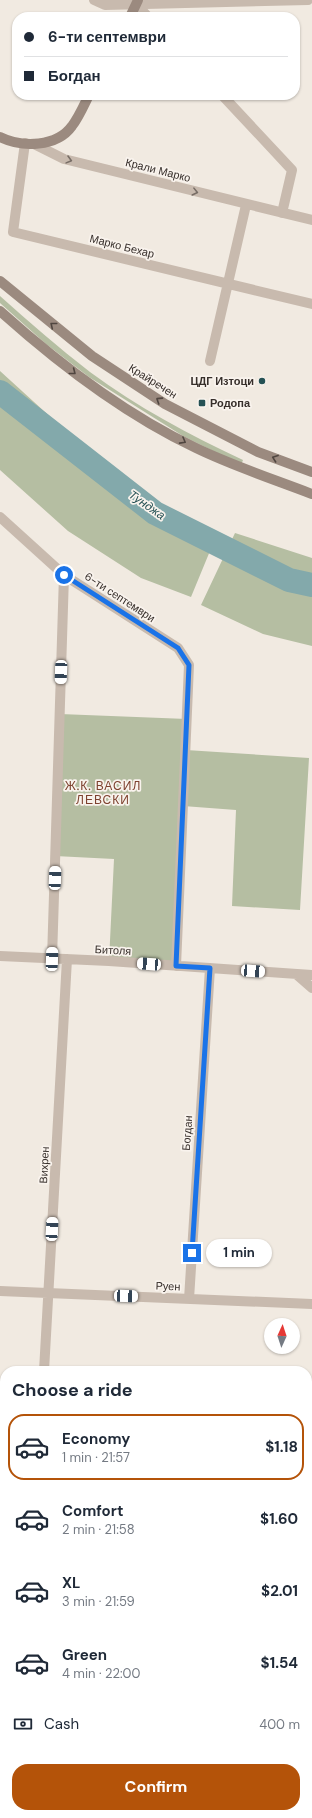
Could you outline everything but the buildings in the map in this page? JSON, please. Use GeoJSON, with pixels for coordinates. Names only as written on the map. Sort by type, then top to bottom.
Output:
{"type":"FeatureCollection","features":[{"type":"Feature","properties":{"kind":"street"},"geometry":{"type":"LineString","coordinates":[[94,0],[105,5],[137,2],[308,0]]}},
{"type":"Feature","properties":{"kind":"street"},"geometry":{"type":"LineString","coordinates":[[132,12],[137,2]]}},
{"type":"Feature","properties":{"kind":"street"},"geometry":{"type":"LineString","coordinates":[[137,2],[144,12]]}},
{"type":"Feature","properties":{"kind":"street"},"geometry":{"type":"LineString","coordinates":[[30,144],[49,141],[60,136],[72,126],[86,100]]}},
{"type":"Feature","properties":{"kind":"street"},"geometry":{"type":"LineString","coordinates":[[227,100],[292,170],[282,213]]}},
{"type":"Feature","properties":{"kind":"street","name":"Крали Марко"},"geometry":{"type":"LineString","coordinates":[[0,137],[30,144],[64,159],[312,220]]}},
{"type":"Feature","properties":{"kind":"street","name":"Марко Бехар"},"geometry":{"type":"LineString","coordinates":[[30,144],[13,232],[312,304]]}},
{"type":"Feature","properties":{"kind":"street"},"geometry":{"type":"LineString","coordinates":[[210,361],[246,205]]}},
{"type":"Feature","properties":{"kind":"street","name":"Крайречен"},"geometry":{"type":"LineString","coordinates":[[0,281],[92,356],[165,404],[258,452],[312,472]]}},
{"type":"Feature","properties":{"kind":"street"},"geometry":{"type":"LineString","coordinates":[[0,311],[75,373],[136,416],[195,448],[312,494]]}},
{"type":"Feature","properties":{"kind":"street","name":"6-ти септември"},"geometry":{"type":"LineString","coordinates":[[0,517],[64,575],[178,648],[189,665],[176,966]]}},
{"type":"Feature","properties":{"kind":"street"},"geometry":{"type":"LineString","coordinates":[[52,959],[64,575]]}},
{"type":"Feature","properties":{"kind":"street","name":"Битоля"},"geometry":{"type":"LineString","coordinates":[[0,956],[312,975]]}},
{"type":"Feature","properties":{"kind":"street","name":"Вихрен"},"geometry":{"type":"LineString","coordinates":[[44,1366],[67,959]]}},
{"type":"Feature","properties":{"kind":"street","name":"Богдан"},"geometry":{"type":"LineString","coordinates":[[189,1299],[210,968]]}},
{"type":"Feature","properties":{"kind":"street"},"geometry":{"type":"LineString","coordinates":[[296,974],[312,988]]}},
{"type":"Feature","properties":{"kind":"street","name":"Руен"},"geometry":{"type":"LineString","coordinates":[[0,1291],[312,1304]]}},
{"type":"Feature","properties":{"kind":"green space"},"geometry":{"type":"Polygon","coordinates":[[[0,296],[67,354],[108,385],[164,420],[243,460],[241,465],[183,436],[89,377],[46,344],[0,303],[0,296]]]}},
{"type":"Feature","properties":{"kind":"green space"},"geometry":{"type":"Polygon","coordinates":[[[0,371],[90,453],[158,502],[217,534],[191,597],[141,578],[68,531],[0,470],[0,371]]]}},
{"type":"Feature","properties":{"kind":"green space"},"geometry":{"type":"Polygon","coordinates":[[[235,533],[312,558],[312,646],[263,634],[201,605],[235,533]]]}},
{"type":"Feature","properties":{"kind":"green space"},"geometry":{"type":"Polygon","coordinates":[[[60,714],[187,719],[186,750],[309,758],[300,910],[232,906],[236,810],[183,806],[176,966],[109,961],[114,859],[55,856],[60,714]]]}},
{"type":"Feature","properties":{"kind":"waterway","name":"Тунджа"},"geometry":{"type":"LineString","coordinates":[[0,392],[155,513],[289,580],[312,585]]}},
{"type":"Feature","properties":{"kind":"place","name":"ЦДГ Изтоци"},"geometry":{"type":"Point","coordinates":[262,381]}},
{"type":"Feature","properties":{"kind":"place","name":"Родопа"},"geometry":{"type":"Point","coordinates":[202,403]}},
{"type":"Feature","properties":{"kind":"district","name":"Ж.К. ВАСИЛ ЛЕВСКИ"},"geometry":{"type":"Point","coordinates":[103,793]}},
{"type":"Feature","properties":{"kind":"route"},"geometry":{"type":"LineString","coordinates":[[64,575],[178,648],[189,665],[176,966],[210,968],[192,1253]]}}]}
